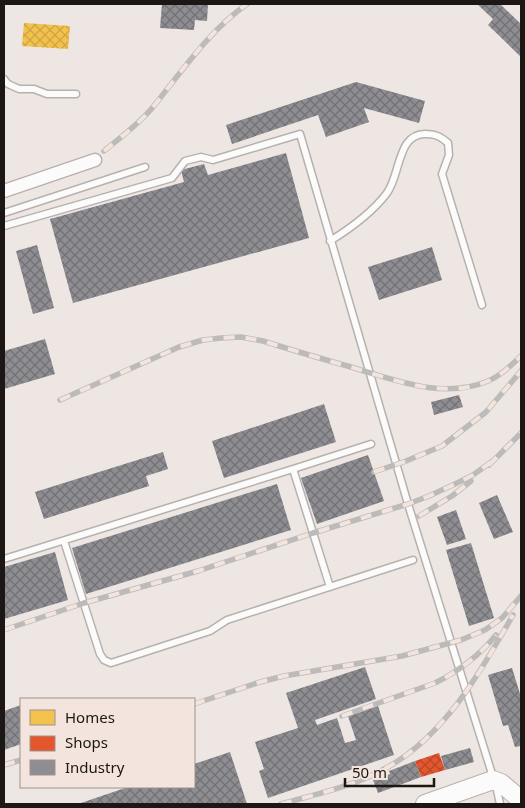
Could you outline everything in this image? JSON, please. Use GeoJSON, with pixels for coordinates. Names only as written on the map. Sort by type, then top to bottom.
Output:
{"type":"FeatureCollection","features":[{"type":"Feature","properties":{"kind":"main road"},"geometry":{"type":"LineString","coordinates":[[424,804],[493,780],[501,783],[520,800]]}},
{"type":"Feature","properties":{"kind":"street"},"geometry":{"type":"LineString","coordinates":[[4,191],[96,160]]}},
{"type":"Feature","properties":{"kind":"lane"},"geometry":{"type":"LineString","coordinates":[[4,79],[8,84],[19,89],[34,89],[47,94],[76,94]]}},
{"type":"Feature","properties":{"kind":"lane"},"geometry":{"type":"LineString","coordinates":[[4,226],[172,178],[185,161],[201,157],[213,160],[300,134],[408,504],[500,804]]}},
{"type":"Feature","properties":{"kind":"lane"},"geometry":{"type":"LineString","coordinates":[[330,240],[359,222],[387,193],[407,141],[418,134],[430,134],[441,137],[448,143],[449,155],[442,174],[482,305]]}},
{"type":"Feature","properties":{"kind":"lane"},"geometry":{"type":"LineString","coordinates":[[4,213],[145,167]]}},
{"type":"Feature","properties":{"kind":"lane"},"geometry":{"type":"LineString","coordinates":[[4,559],[371,444]]}},
{"type":"Feature","properties":{"kind":"lane"},"geometry":{"type":"LineString","coordinates":[[293,469],[330,587]]}},
{"type":"Feature","properties":{"kind":"lane"},"geometry":{"type":"LineString","coordinates":[[64,540],[100,654],[104,660],[111,663],[210,631],[227,620],[413,560]]}},
{"type":"Feature","properties":{"kind":"building: Homes"},"geometry":{"type":"Polygon","coordinates":[[[24,23],[70,26],[68,49],[22,46],[24,23]]]}},
{"type":"Feature","properties":{"kind":"building: Shops"},"geometry":{"type":"Polygon","coordinates":[[[439,753],[445,770],[421,777],[415,761],[439,753]]]}},
{"type":"Feature","properties":{"kind":"building: Industry"},"geometry":{"type":"Polygon","coordinates":[[[162,4],[208,4],[207,21],[195,20],[194,30],[160,28],[162,4]]]}},
{"type":"Feature","properties":{"kind":"building: Industry"},"geometry":{"type":"Polygon","coordinates":[[[477,4],[500,4],[521,24],[521,57],[488,25],[493,19],[477,4]]]}},
{"type":"Feature","properties":{"kind":"building: Industry"},"geometry":{"type":"Polygon","coordinates":[[[356,82],[425,101],[419,123],[364,108],[369,122],[326,137],[318,115],[232,144],[226,125],[356,82]]]}},
{"type":"Feature","properties":{"kind":"building: Industry"},"geometry":{"type":"Polygon","coordinates":[[[286,153],[309,238],[73,303],[50,219],[184,182],[181,170],[204,164],[208,175],[286,153]]]}},
{"type":"Feature","properties":{"kind":"building: Industry"},"geometry":{"type":"Polygon","coordinates":[[[37,245],[54,308],[33,314],[16,251],[37,245]]]}},
{"type":"Feature","properties":{"kind":"building: Industry"},"geometry":{"type":"Polygon","coordinates":[[[432,247],[442,280],[379,300],[368,267],[432,247]]]}},
{"type":"Feature","properties":{"kind":"building: Industry"},"geometry":{"type":"Polygon","coordinates":[[[45,339],[55,374],[4,389],[4,351],[45,339]]]}},
{"type":"Feature","properties":{"kind":"building: Industry"},"geometry":{"type":"Polygon","coordinates":[[[459,395],[463,407],[434,415],[431,402],[459,395]]]}},
{"type":"Feature","properties":{"kind":"building: Industry"},"geometry":{"type":"Polygon","coordinates":[[[324,404],[336,442],[224,478],[212,441],[324,404]]]}},
{"type":"Feature","properties":{"kind":"building: Industry"},"geometry":{"type":"Polygon","coordinates":[[[163,452],[168,469],[146,476],[149,486],[44,519],[35,492],[163,452]]]}},
{"type":"Feature","properties":{"kind":"building: Industry"},"geometry":{"type":"Polygon","coordinates":[[[368,455],[384,501],[317,524],[301,478],[368,455]]]}},
{"type":"Feature","properties":{"kind":"building: Industry"},"geometry":{"type":"Polygon","coordinates":[[[277,484],[291,530],[86,594],[72,548],[277,484]]]}},
{"type":"Feature","properties":{"kind":"building: Industry"},"geometry":{"type":"Polygon","coordinates":[[[497,495],[513,532],[494,539],[479,503],[497,495]]]}},
{"type":"Feature","properties":{"kind":"building: Industry"},"geometry":{"type":"Polygon","coordinates":[[[456,510],[466,539],[447,545],[437,517],[456,510]]]}},
{"type":"Feature","properties":{"kind":"building: Industry"},"geometry":{"type":"Polygon","coordinates":[[[471,543],[494,618],[469,626],[446,550],[471,543]]]}},
{"type":"Feature","properties":{"kind":"building: Industry"},"geometry":{"type":"Polygon","coordinates":[[[55,552],[68,600],[4,619],[4,567],[55,552]]]}},
{"type":"Feature","properties":{"kind":"building: Industry"},"geometry":{"type":"Polygon","coordinates":[[[365,667],[376,699],[315,720],[317,725],[337,718],[345,743],[356,740],[348,716],[378,706],[394,755],[268,798],[259,771],[264,769],[255,742],[298,728],[286,693],[365,667]]]}},
{"type":"Feature","properties":{"kind":"building: Industry"},"geometry":{"type":"Polygon","coordinates":[[[512,668],[521,697],[521,746],[515,747],[508,725],[503,726],[488,675],[512,668]]]}},
{"type":"Feature","properties":{"kind":"building: Industry"},"geometry":{"type":"Polygon","coordinates":[[[20,705],[20,744],[4,750],[4,711],[20,705]]]}},
{"type":"Feature","properties":{"kind":"building: Industry"},"geometry":{"type":"Polygon","coordinates":[[[470,748],[474,762],[445,770],[441,756],[470,748]]]}},
{"type":"Feature","properties":{"kind":"building: Industry"},"geometry":{"type":"Polygon","coordinates":[[[230,752],[247,804],[78,804],[125,788],[195,788],[195,764],[230,752]]]}},
{"type":"Feature","properties":{"kind":"building: Industry"},"geometry":{"type":"Polygon","coordinates":[[[415,761],[421,777],[378,793],[373,780],[390,774],[389,771],[415,761]]]}},
{"type":"Feature","properties":{"kind":"railway"},"geometry":{"type":"LineString","coordinates":[[104,151],[148,113],[208,39],[220,26],[247,4]]}},
{"type":"Feature","properties":{"kind":"railway"},"geometry":{"type":"LineString","coordinates":[[60,400],[179,347],[203,340],[221,338],[241,337],[263,341],[402,382],[436,388],[454,389],[488,381],[502,373],[521,356]]}},
{"type":"Feature","properties":{"kind":"railway"},"geometry":{"type":"LineString","coordinates":[[374,472],[442,446],[486,412],[521,371]]}},
{"type":"Feature","properties":{"kind":"railway"},"geometry":{"type":"LineString","coordinates":[[489,465],[521,433]]}},
{"type":"Feature","properties":{"kind":"railway"},"geometry":{"type":"LineString","coordinates":[[4,630],[84,603],[198,571],[408,504],[473,475],[494,460]]}},
{"type":"Feature","properties":{"kind":"railway"},"geometry":{"type":"LineString","coordinates":[[419,516],[452,496],[471,481]]}},
{"type":"Feature","properties":{"kind":"railway"},"geometry":{"type":"LineString","coordinates":[[195,704],[284,676],[402,656],[461,640],[485,630],[502,618],[521,596]]}},
{"type":"Feature","properties":{"kind":"railway"},"geometry":{"type":"LineString","coordinates":[[281,804],[336,789],[375,774],[409,753],[428,737],[460,700],[475,679],[513,615]]}},
{"type":"Feature","properties":{"kind":"railway"},"geometry":{"type":"LineString","coordinates":[[342,716],[435,683],[468,662],[483,650],[496,635]]}},
{"type":"Feature","properties":{"kind":"railway"},"geometry":{"type":"LineString","coordinates":[[4,765],[20,760]]}}]}
